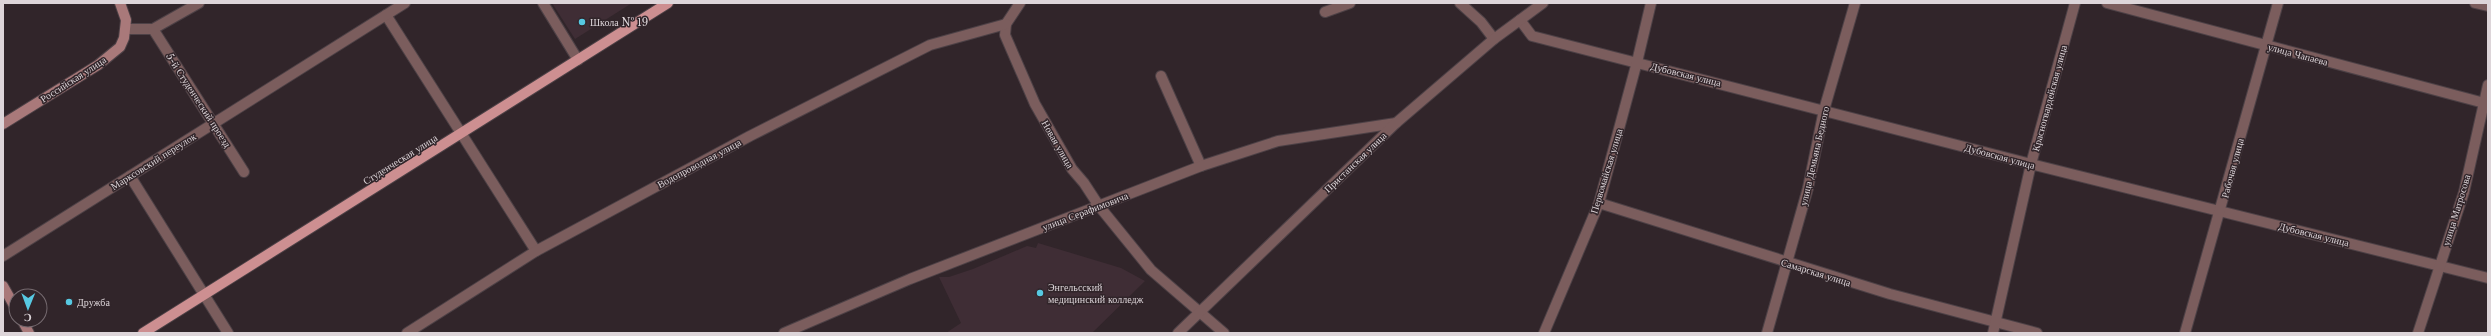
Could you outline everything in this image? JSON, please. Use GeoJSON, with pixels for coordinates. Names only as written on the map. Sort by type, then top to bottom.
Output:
{"type":"FeatureCollection","features":[{"type":"Feature","properties":{"kind":"main road"},"geometry":{"type":"LineString","coordinates":[[120,3],[126,20],[126,30]]}},
{"type":"Feature","properties":{"kind":"main road","name":"Студенческая улица"},"geometry":{"type":"LineString","coordinates":[[143,333],[462,134],[668,3]]}},
{"type":"Feature","properties":{"kind":"main road","name":"Российская улица"},"geometry":{"type":"LineString","coordinates":[[3,124],[98,65],[120,47],[126,30]]}},
{"type":"Feature","properties":{"kind":"main road"},"geometry":{"type":"LineString","coordinates":[[3,286],[8,295]]}},
{"type":"Feature","properties":{"kind":"street"},"geometry":{"type":"LineString","coordinates":[[126,30],[153,29],[199,3]]}},
{"type":"Feature","properties":{"kind":"street","name":"Марксовский переулок"},"geometry":{"type":"LineString","coordinates":[[3,256],[405,3]]}},
{"type":"Feature","properties":{"kind":"street"},"geometry":{"type":"LineString","coordinates":[[543,3],[578,60]]}},
{"type":"Feature","properties":{"kind":"street"},"geometry":{"type":"LineString","coordinates":[[1006,24],[1020,3]]}},
{"type":"Feature","properties":{"kind":"street"},"geometry":{"type":"LineString","coordinates":[[1325,12],[1350,3]]}},
{"type":"Feature","properties":{"kind":"street"},"geometry":{"type":"LineString","coordinates":[[1460,3],[1481,22],[1494,39]]}},
{"type":"Feature","properties":{"kind":"street","name":"Пристанская улица"},"geometry":{"type":"LineString","coordinates":[[1178,333],[1198,312],[1396,124],[1494,39],[1543,3]]}},
{"type":"Feature","properties":{"kind":"street","name":"Первомайская улица"},"geometry":{"type":"LineString","coordinates":[[1544,333],[1599,203],[1637,62],[1651,3]]}},
{"type":"Feature","properties":{"kind":"street","name":"улица Демьяна Бедного"},"geometry":{"type":"LineString","coordinates":[[1767,333],[1808,188],[1824,110],[1856,3]]}},
{"type":"Feature","properties":{"kind":"street","name":"Красногвардейская улица"},"geometry":{"type":"LineString","coordinates":[[1993,333],[2031,164],[2075,3]]}},
{"type":"Feature","properties":{"kind":"street","name":"улица Чапаева"},"geometry":{"type":"LineString","coordinates":[[2107,3],[2486,103]]}},
{"type":"Feature","properties":{"kind":"street","name":"Рабочая улица"},"geometry":{"type":"LineString","coordinates":[[2185,333],[2278,3]]}},
{"type":"Feature","properties":{"kind":"street"},"geometry":{"type":"LineString","coordinates":[[2475,3],[2488,6]]}},
{"type":"Feature","properties":{"kind":"street"},"geometry":{"type":"LineString","coordinates":[[386,15],[536,251]]}},
{"type":"Feature","properties":{"kind":"street","name":"Дубовская улица"},"geometry":{"type":"LineString","coordinates":[[1520,20],[1532,36],[2031,164],[2488,278]]}},
{"type":"Feature","properties":{"kind":"street","name":"Новая улица"},"geometry":{"type":"LineString","coordinates":[[1006,24],[1005,35],[1035,104],[1072,169],[1084,183],[1098,206],[1151,270],[1224,333]]}},
{"type":"Feature","properties":{"kind":"street","name":"Водопроводная улица"},"geometry":{"type":"LineString","coordinates":[[407,333],[536,251],[750,136],[930,45],[1006,24]]}},
{"type":"Feature","properties":{"kind":"street","name":"5-й Студенческий проезд"},"geometry":{"type":"LineString","coordinates":[[153,29],[244,172]]}},
{"type":"Feature","properties":{"kind":"street"},"geometry":{"type":"LineString","coordinates":[[1161,76],[1202,166]]}},
{"type":"Feature","properties":{"kind":"street","name":"улица Матросова"},"geometry":{"type":"LineString","coordinates":[[2418,333],[2438,265],[2464,192],[2486,103],[2488,85]]}},
{"type":"Feature","properties":{"kind":"street","name":"улица Серафимовича"},"geometry":{"type":"LineString","coordinates":[[784,333],[910,279],[1202,166],[1278,141],[1396,124]]}},
{"type":"Feature","properties":{"kind":"street"},"geometry":{"type":"LineString","coordinates":[[130,176],[228,333]]}},
{"type":"Feature","properties":{"kind":"street","name":"Самарская улица"},"geometry":{"type":"LineString","coordinates":[[1599,203],[1786,263],[2037,333]]}},
{"type":"Feature","properties":{"kind":"shaded area","name":"Школа № 19"},"geometry":{"type":"Polygon","coordinates":[[[552,3],[632,3],[575,39],[552,3]]]}},
{"type":"Feature","properties":{"kind":"shaded area","name":"Энгельсский медицинский колледж"},"geometry":{"type":"Polygon","coordinates":[[[1038,243],[1121,268],[1145,281],[1092,333],[946,333],[961,323],[939,277],[949,277],[973,269],[1027,246],[1036,248],[1038,243]]]}},
{"type":"Feature","properties":{"kind":"place","name":"Школа № 19"},"geometry":{"type":"Point","coordinates":[582,22]}},
{"type":"Feature","properties":{"kind":"place","name":"Энгельсский медицинский колледж"},"geometry":{"type":"Point","coordinates":[1040,293]}},
{"type":"Feature","properties":{"kind":"place","name":"Дружба"},"geometry":{"type":"Point","coordinates":[69,302]}}]}
